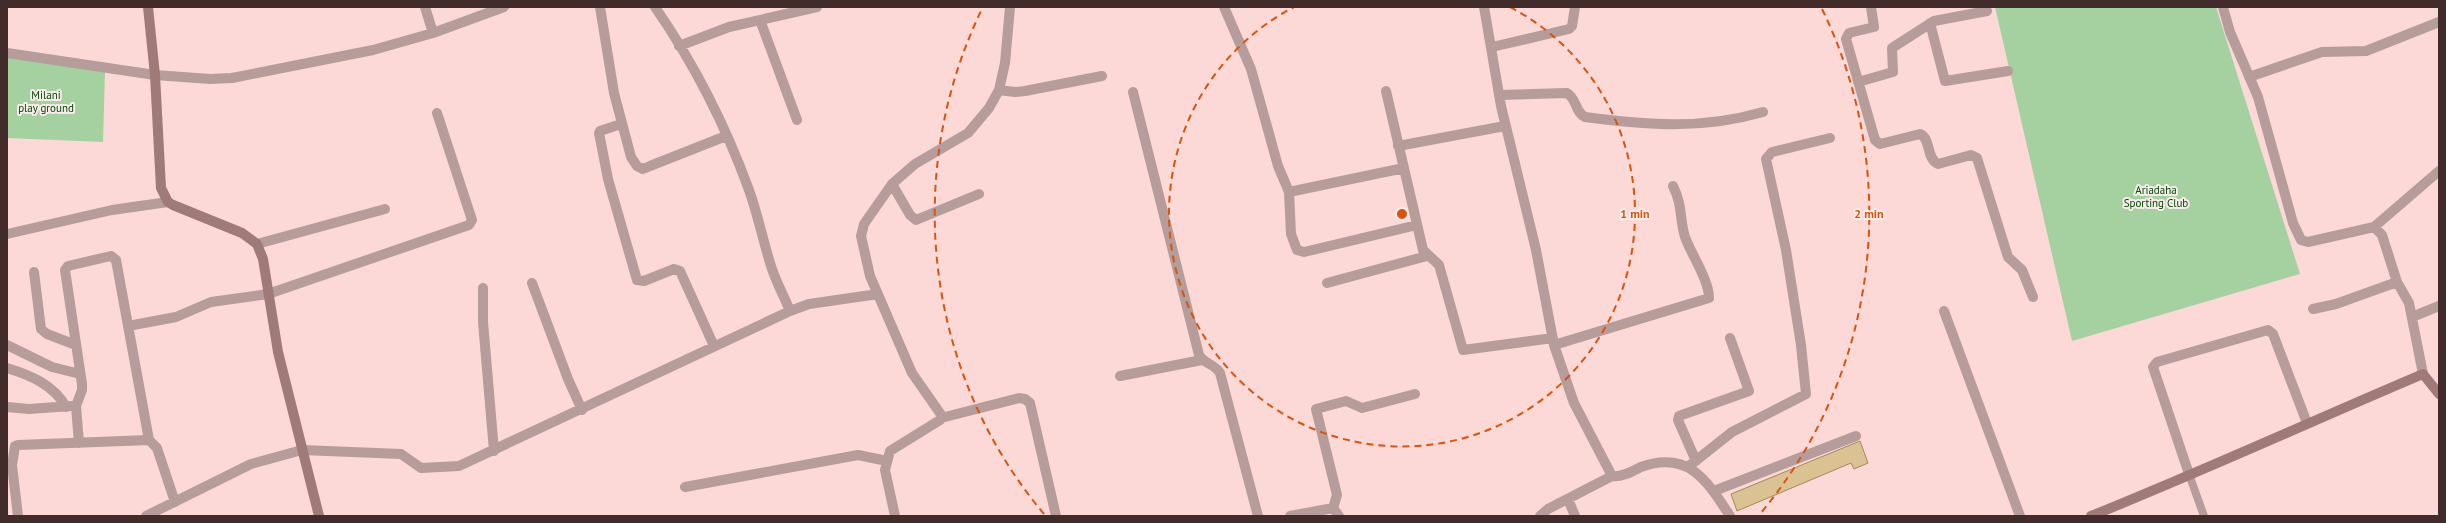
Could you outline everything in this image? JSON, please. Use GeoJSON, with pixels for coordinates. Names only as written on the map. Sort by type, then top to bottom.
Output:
{"type":"FeatureCollection","features":[{"type":"Feature","properties":{"kind":"street"},"geometry":{"type":"LineString","coordinates":[[148,7],[155,75],[160,183],[168,202]]}},
{"type":"Feature","properties":{"kind":"street"},"geometry":{"type":"LineString","coordinates":[[425,7],[433,33]]}},
{"type":"Feature","properties":{"kind":"street"},"geometry":{"type":"LineString","coordinates":[[7,53],[155,75],[210,79],[250,76],[373,50],[433,33],[504,7]]}},
{"type":"Feature","properties":{"kind":"street"},"geometry":{"type":"LineString","coordinates":[[600,7],[607,59],[621,124],[631,157],[637,166],[641,168],[726,136]]}},
{"type":"Feature","properties":{"kind":"street"},"geometry":{"type":"LineString","coordinates":[[655,7],[679,46],[726,136],[748,188],[760,222],[771,267],[790,311]]}},
{"type":"Feature","properties":{"kind":"street"},"geometry":{"type":"LineString","coordinates":[[679,46],[729,28],[817,7]]}},
{"type":"Feature","properties":{"kind":"street"},"geometry":{"type":"LineString","coordinates":[[941,418],[942,416],[912,373],[870,276],[861,236],[864,224],[892,184],[914,164],[968,132],[989,108],[999,90],[1005,63],[1010,7]]}},
{"type":"Feature","properties":{"kind":"street"},"geometry":{"type":"LineString","coordinates":[[1224,7],[1251,69],[1278,166],[1289,192],[1290,234],[1297,250],[1300,252],[1418,225]]}},
{"type":"Feature","properties":{"kind":"street"},"geometry":{"type":"LineString","coordinates":[[1484,7],[1505,126],[1536,250],[1554,341],[1574,403],[1612,476]]}},
{"type":"Feature","properties":{"kind":"street"},"geometry":{"type":"LineString","coordinates":[[1492,47],[1569,29],[1572,26],[1575,7]]}},
{"type":"Feature","properties":{"kind":"street"},"geometry":{"type":"LineString","coordinates":[[1871,7],[1874,26],[1849,33],[1846,39],[1877,143],[1920,134],[1925,137],[1933,161],[1938,164],[1971,155],[1977,158],[2008,257],[2022,270],[2033,297]]}},
{"type":"Feature","properties":{"kind":"street"},"geometry":{"type":"LineString","coordinates":[[2223,7],[2230,32],[2258,97],[2293,223],[2301,240],[2308,242],[2374,227],[2439,171]]}},
{"type":"Feature","properties":{"kind":"street"},"geometry":{"type":"LineString","coordinates":[[1858,82],[1893,72],[1892,48],[1924,29],[1930,23],[1987,11]]}},
{"type":"Feature","properties":{"kind":"street"},"geometry":{"type":"LineString","coordinates":[[760,20],[797,120]]}},
{"type":"Feature","properties":{"kind":"street"},"geometry":{"type":"LineString","coordinates":[[2249,77],[2322,52],[2366,51],[2439,22]]}},
{"type":"Feature","properties":{"kind":"street"},"geometry":{"type":"LineString","coordinates":[[1930,23],[1945,81],[2008,71]]}},
{"type":"Feature","properties":{"kind":"street"},"geometry":{"type":"LineString","coordinates":[[999,90],[1015,92],[1102,76]]}},
{"type":"Feature","properties":{"kind":"street"},"geometry":{"type":"LineString","coordinates":[[1386,91],[1423,250],[1427,256]]}},
{"type":"Feature","properties":{"kind":"street"},"geometry":{"type":"LineString","coordinates":[[1133,92],[1202,360]]}},
{"type":"Feature","properties":{"kind":"street"},"geometry":{"type":"LineString","coordinates":[[1499,95],[1567,93],[1574,97],[1580,113],[1585,117],[1663,126],[1728,120],[1763,112]]}},
{"type":"Feature","properties":{"kind":"street"},"geometry":{"type":"LineString","coordinates":[[128,326],[176,317],[211,302],[268,294],[471,223],[472,220],[437,112]]}},
{"type":"Feature","properties":{"kind":"street"},"geometry":{"type":"LineString","coordinates":[[621,124],[600,131],[599,133],[608,179],[637,280],[644,281],[674,269],[680,271],[714,346]]}},
{"type":"Feature","properties":{"kind":"street"},"geometry":{"type":"LineString","coordinates":[[1398,146],[1505,126]]}},
{"type":"Feature","properties":{"kind":"street"},"geometry":{"type":"LineString","coordinates":[[1540,516],[1568,499],[1612,476],[1618,476],[1659,464],[1674,462],[1693,463],[1732,432],[1806,394],[1801,345],[1786,250],[1766,159],[1772,152],[1830,138]]}},
{"type":"Feature","properties":{"kind":"street"},"geometry":{"type":"LineString","coordinates":[[1289,192],[1404,168]]}},
{"type":"Feature","properties":{"kind":"street"},"geometry":{"type":"LineString","coordinates":[[892,184],[910,215],[916,220],[979,194]]}},
{"type":"Feature","properties":{"kind":"street"},"geometry":{"type":"LineString","coordinates":[[1327,283],[1427,256],[1435,259],[1438,264],[1464,350],[1554,341],[1708,298],[1685,237],[1680,200],[1673,186]]}},
{"type":"Feature","properties":{"kind":"street"},"geometry":{"type":"LineString","coordinates":[[7,234],[112,210],[168,202],[242,233],[257,244],[263,260],[278,352],[319,516]]}},
{"type":"Feature","properties":{"kind":"street"},"geometry":{"type":"LineString","coordinates":[[257,244],[385,209]]}},
{"type":"Feature","properties":{"kind":"street"},"geometry":{"type":"LineString","coordinates":[[2374,227],[2382,235],[2397,282],[2409,303],[2423,374],[2439,394]]}},
{"type":"Feature","properties":{"kind":"street"},"geometry":{"type":"LineString","coordinates":[[79,443],[76,406],[82,390],[65,270],[68,266],[114,257],[149,440],[157,448],[175,502]]}},
{"type":"Feature","properties":{"kind":"street"},"geometry":{"type":"LineString","coordinates":[[34,272],[41,329],[47,334],[76,345]]}},
{"type":"Feature","properties":{"kind":"street"},"geometry":{"type":"LineString","coordinates":[[2313,310],[2336,304],[2397,282]]}},
{"type":"Feature","properties":{"kind":"street"},"geometry":{"type":"LineString","coordinates":[[532,283],[562,364],[582,410]]}},
{"type":"Feature","properties":{"kind":"street"},"geometry":{"type":"LineString","coordinates":[[483,288],[483,317],[494,451]]}},
{"type":"Feature","properties":{"kind":"street"},"geometry":{"type":"LineString","coordinates":[[146,516],[250,464],[302,450],[401,454],[421,468],[454,468],[582,410],[790,311],[809,304],[878,294]]}},
{"type":"Feature","properties":{"kind":"street"},"geometry":{"type":"LineString","coordinates":[[2412,317],[2439,306]]}},
{"type":"Feature","properties":{"kind":"street"},"geometry":{"type":"LineString","coordinates":[[1944,311],[2020,516]]}},
{"type":"Feature","properties":{"kind":"street"},"geometry":{"type":"LineString","coordinates":[[2190,476],[2153,367],[2157,362],[2268,330],[2273,334],[2307,423]]}},
{"type":"Feature","properties":{"kind":"street"},"geometry":{"type":"LineString","coordinates":[[1730,338],[1749,391],[1679,416],[1678,420],[1693,463],[1730,516]]}},
{"type":"Feature","properties":{"kind":"street"},"geometry":{"type":"LineString","coordinates":[[7,344],[52,367],[80,374]]}},
{"type":"Feature","properties":{"kind":"street"},"geometry":{"type":"LineString","coordinates":[[1120,376],[1202,360],[1217,368],[1220,373],[1258,516]]}},
{"type":"Feature","properties":{"kind":"street"},"geometry":{"type":"LineString","coordinates":[[7,368],[47,385],[55,391],[66,407]]}},
{"type":"Feature","properties":{"kind":"street"},"geometry":{"type":"LineString","coordinates":[[2091,516],[2190,476],[2307,423],[2423,374]]}},
{"type":"Feature","properties":{"kind":"street"},"geometry":{"type":"LineString","coordinates":[[1290,516],[1336,512],[1337,495],[1316,408],[1346,401],[1362,408],[1415,394]]}},
{"type":"Feature","properties":{"kind":"street"},"geometry":{"type":"LineString","coordinates":[[895,516],[885,470],[890,451],[941,418],[1019,398],[1025,399],[1030,403],[1056,516]]}},
{"type":"Feature","properties":{"kind":"street"},"geometry":{"type":"LineString","coordinates":[[7,407],[29,409],[76,406]]}},
{"type":"Feature","properties":{"kind":"street"},"geometry":{"type":"LineString","coordinates":[[1714,491],[1856,436]]}},
{"type":"Feature","properties":{"kind":"street"},"geometry":{"type":"LineString","coordinates":[[18,516],[9,467],[15,446],[149,440]]}},
{"type":"Feature","properties":{"kind":"street"},"geometry":{"type":"LineString","coordinates":[[685,486],[858,455],[887,461]]}},
{"type":"Feature","properties":{"kind":"street"},"geometry":{"type":"LineString","coordinates":[[1568,499],[1575,516]]}},
{"type":"Feature","properties":{"kind":"lane"},"geometry":{"type":"LineString","coordinates":[[2190,476],[2204,516]]}},
{"type":"Feature","properties":{"kind":"green space","name":"Ariadaha Sporting Club"},"geometry":{"type":"Polygon","coordinates":[[[1995,7],[2216,7],[2300,274],[2072,341],[1995,7]]]}},
{"type":"Feature","properties":{"kind":"green space","name":"Milani play ground"},"geometry":{"type":"Polygon","coordinates":[[[7,57],[105,72],[103,142],[7,138],[7,57]]]}},
{"type":"Feature","properties":{"kind":"building"},"geometry":{"type":"Polygon","coordinates":[[[1860,441],[1868,463],[1854,469],[1851,463],[1737,511],[1731,494],[1860,441]]]}}]}
